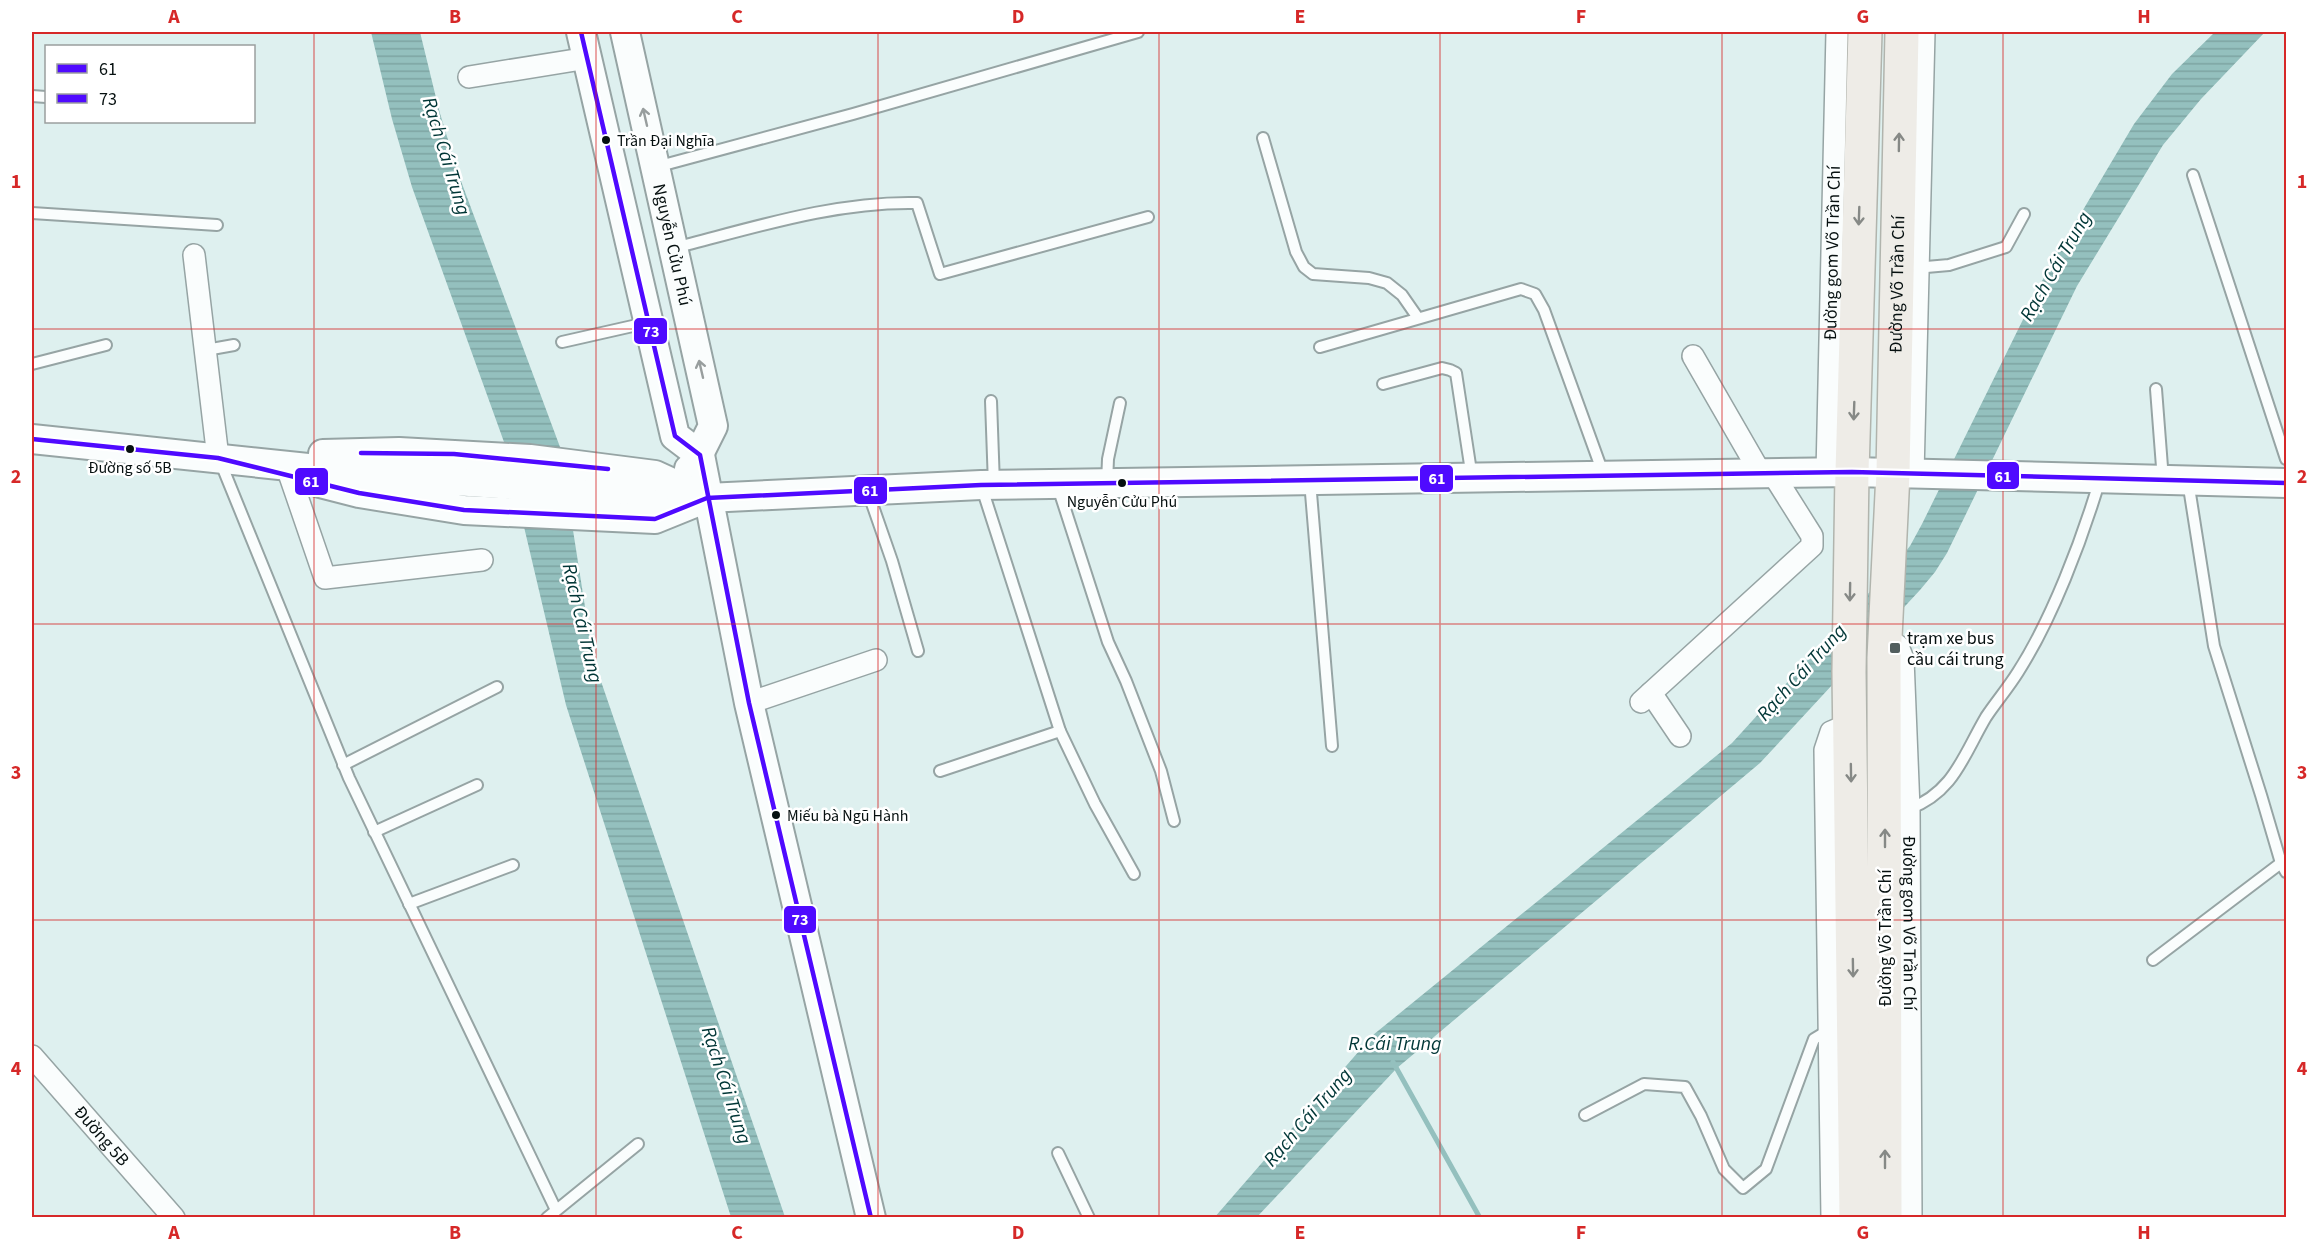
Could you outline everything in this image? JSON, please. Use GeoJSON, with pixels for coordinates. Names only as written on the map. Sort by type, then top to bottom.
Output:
{"type":"FeatureCollection","features":[{"type":"Feature","properties":{"kind":"highway"},"geometry":{"type":"LineString","coordinates":[[1840,473],[1864,32]]}},
{"type":"Feature","properties":{"kind":"highway","name":"Đường Võ Trần Chí"},"geometry":{"type":"LineString","coordinates":[[1885,1218],[1885,647],[1890,535],[1911,474],[1902,32]]}},
{"type":"Feature","properties":{"kind":"highway","name":"Đường Võ Trần Chí"},"geometry":{"type":"LineString","coordinates":[[1840,473],[1851,533],[1849,672],[1856,1218]]}},
{"type":"Feature","properties":{"kind":"main road","name":"Nguyễn Cửu Phú"},"geometry":{"type":"LineString","coordinates":[[625,32],[713,426],[700,455]]}},
{"type":"Feature","properties":{"kind":"main road"},"geometry":{"type":"LineString","coordinates":[[584,45],[675,436],[700,455],[749,703],[871,1218]]}},
{"type":"Feature","properties":{"kind":"main road"},"geometry":{"type":"LineString","coordinates":[[32,439],[218,458],[399,452],[477,469],[530,459],[580,490],[655,519],[696,524],[705,529],[717,544]]}},
{"type":"Feature","properties":{"kind":"main road"},"geometry":{"type":"LineString","coordinates":[[218,458],[359,493],[464,510],[655,475],[684,472],[693,466],[700,455]]}},
{"type":"Feature","properties":{"kind":"main road"},"geometry":{"type":"LineString","coordinates":[[580,490],[707,498],[987,485],[1840,473],[2286,483]]}},
{"type":"Feature","properties":{"kind":"main road"},"geometry":{"type":"LineString","coordinates":[[655,475],[707,498]]}},
{"type":"Feature","properties":{"kind":"main road"},"geometry":{"type":"LineString","coordinates":[[655,519],[707,498]]}},
{"type":"Feature","properties":{"kind":"street","name":"Đường gom Võ Trần Chí"},"geometry":{"type":"LineString","coordinates":[[1837,32],[1840,473]]}},
{"type":"Feature","properties":{"kind":"street"},"geometry":{"type":"LineString","coordinates":[[1907,268],[1924,32]]}},
{"type":"Feature","properties":{"kind":"street"},"geometry":{"type":"LineString","coordinates":[[469,77],[584,45]]}},
{"type":"Feature","properties":{"kind":"street"},"geometry":{"type":"LineString","coordinates":[[194,255],[218,458]]}},
{"type":"Feature","properties":{"kind":"street"},"geometry":{"type":"LineString","coordinates":[[1680,736],[1646,698],[1812,546],[1812,536],[1767,474],[1693,356]]}},
{"type":"Feature","properties":{"kind":"street"},"geometry":{"type":"LineString","coordinates":[[290,476],[325,578],[482,560]]}},
{"type":"Feature","properties":{"kind":"street","name":"Đường gom Võ Trần Chí"},"geometry":{"type":"LineString","coordinates":[[1885,647],[1898,646],[1902,655],[1909,809],[1911,1218]]}},
{"type":"Feature","properties":{"kind":"street"},"geometry":{"type":"LineString","coordinates":[[749,703],[876,660]]}},
{"type":"Feature","properties":{"kind":"street"},"geometry":{"type":"LineString","coordinates":[[1832,1218],[1825,750],[1831,732],[1850,724]]}},
{"type":"Feature","properties":{"kind":"street","name":"Đường 5B"},"geometry":{"type":"LineString","coordinates":[[32,1056],[174,1218]]}},
{"type":"Feature","properties":{"kind":"lane"},"geometry":{"type":"LineString","coordinates":[[656,168],[1138,32]]}},
{"type":"Feature","properties":{"kind":"lane"},"geometry":{"type":"LineString","coordinates":[[1263,138],[1296,252],[1304,267],[1313,274],[1369,278],[1387,283],[1401,295],[1418,318]]}},
{"type":"Feature","properties":{"kind":"lane"},"geometry":{"type":"LineString","coordinates":[[2193,176],[2286,459]]}},
{"type":"Feature","properties":{"kind":"lane"},"geometry":{"type":"LineString","coordinates":[[673,248],[804,215],[888,202],[917,203],[940,274],[1148,217]]}},
{"type":"Feature","properties":{"kind":"lane"},"geometry":{"type":"LineString","coordinates":[[32,213],[217,225]]}},
{"type":"Feature","properties":{"kind":"lane"},"geometry":{"type":"LineString","coordinates":[[1907,268],[1949,265],[2006,247],[2024,214]]}},
{"type":"Feature","properties":{"kind":"lane"},"geometry":{"type":"LineString","coordinates":[[1320,347],[1521,289],[1534,294],[1544,310],[1604,476]]}},
{"type":"Feature","properties":{"kind":"lane"},"geometry":{"type":"LineString","coordinates":[[562,342],[649,322]]}},
{"type":"Feature","properties":{"kind":"lane"},"geometry":{"type":"LineString","coordinates":[[32,364],[106,345]]}},
{"type":"Feature","properties":{"kind":"lane"},"geometry":{"type":"LineString","coordinates":[[206,350],[234,345]]}},
{"type":"Feature","properties":{"kind":"lane"},"geometry":{"type":"LineString","coordinates":[[1383,384],[1442,369],[1450,369],[1455,373],[1472,478]]}},
{"type":"Feature","properties":{"kind":"lane"},"geometry":{"type":"LineString","coordinates":[[2153,960],[2284,867],[2214,646],[2156,389]]}},
{"type":"Feature","properties":{"kind":"lane"},"geometry":{"type":"LineString","coordinates":[[990,401],[987,485],[1060,732],[1095,804],[1134,874]]}},
{"type":"Feature","properties":{"kind":"lane"},"geometry":{"type":"LineString","coordinates":[[1107,483],[1108,459],[1120,403]]}},
{"type":"Feature","properties":{"kind":"lane"},"geometry":{"type":"LineString","coordinates":[[218,458],[344,765],[556,1210]]}},
{"type":"Feature","properties":{"kind":"lane"},"geometry":{"type":"LineString","coordinates":[[1909,809],[1925,802],[1944,788],[1987,716],[2018,673],[2036,640],[2069,567],[2100,479]]}},
{"type":"Feature","properties":{"kind":"lane"},"geometry":{"type":"LineString","coordinates":[[1310,481],[1332,746]]}},
{"type":"Feature","properties":{"kind":"lane"},"geometry":{"type":"LineString","coordinates":[[1057,484],[1108,642],[1126,681],[1161,771],[1174,821]]}},
{"type":"Feature","properties":{"kind":"lane"},"geometry":{"type":"LineString","coordinates":[[868,492],[892,561],[918,651]]}},
{"type":"Feature","properties":{"kind":"lane"},"geometry":{"type":"LineString","coordinates":[[344,765],[497,687]]}},
{"type":"Feature","properties":{"kind":"lane"},"geometry":{"type":"LineString","coordinates":[[940,771],[1060,732]]}},
{"type":"Feature","properties":{"kind":"lane"},"geometry":{"type":"LineString","coordinates":[[375,832],[477,785]]}},
{"type":"Feature","properties":{"kind":"lane"},"geometry":{"type":"LineString","coordinates":[[410,904],[513,865]]}},
{"type":"Feature","properties":{"kind":"lane"},"geometry":{"type":"LineString","coordinates":[[1585,1115],[1644,1084],[1685,1087],[1701,1116],[1724,1169],[1743,1188],[1766,1169],[1814,1039],[1829,1030]]}},
{"type":"Feature","properties":{"kind":"lane"},"geometry":{"type":"LineString","coordinates":[[547,1218],[638,1144]]}},
{"type":"Feature","properties":{"kind":"lane"},"geometry":{"type":"LineString","coordinates":[[1058,1153],[1089,1218]]}},
{"type":"Feature","properties":{"kind":"water","name":"Rạch Cái Trung"},"geometry":{"type":"Polygon","coordinates":[[[371,32],[420,32],[439,110],[458,173],[560,447],[593,658],[785,1217],[731,1217],[566,705],[504,442],[412,187],[392,119],[371,32]]]}},
{"type":"Feature","properties":{"kind":"water","name":"R.Cái Trung"},"geometry":{"type":"Polygon","coordinates":[[[2215,32],[2265,32],[2201,99],[2163,145],[2077,286],[1947,553],[1920,590],[1760,763],[1397,1068],[1257,1217],[1214,1218],[1373,1035],[1732,743],[1897,562],[1910,546],[1922,524],[2048,269],[2134,124],[2172,74],[2215,32]]]}},
{"type":"Feature","properties":{"kind":"waterway"},"geometry":{"type":"LineString","coordinates":[[1393,1062],[1480,1218]]}},
{"type":"Feature","properties":{"kind":"transit line","name":"73"},"geometry":{"type":"LineString","coordinates":[[581,32],[675,436],[700,455],[749,703],[871,1218]]}},
{"type":"Feature","properties":{"kind":"transit line","name":"61"},"geometry":{"type":"LineString","coordinates":[[32,439],[218,458],[359,493],[464,510],[655,519],[707,498],[981,485],[1852,472],[2286,483]]}},
{"type":"Feature","properties":{"kind":"transit line","name":"61"},"geometry":{"type":"LineString","coordinates":[[361,453],[454,454],[608,469]]}},
{"type":"Feature","properties":{"kind":"place","name":"Trần Đại Nghĩa"},"geometry":{"type":"Point","coordinates":[606,140]}},
{"type":"Feature","properties":{"kind":"place","name":"Đường số 5B"},"geometry":{"type":"Point","coordinates":[130,449]}},
{"type":"Feature","properties":{"kind":"place","name":"Nguyễn Cửu Phú"},"geometry":{"type":"Point","coordinates":[1122,483]}},
{"type":"Feature","properties":{"kind":"place","name":"trạm xe bus cầu cái trung"},"geometry":{"type":"Point","coordinates":[1895,648]}},
{"type":"Feature","properties":{"kind":"place","name":"Miếu bà Ngũ Hành"},"geometry":{"type":"Point","coordinates":[776,815]}}]}
